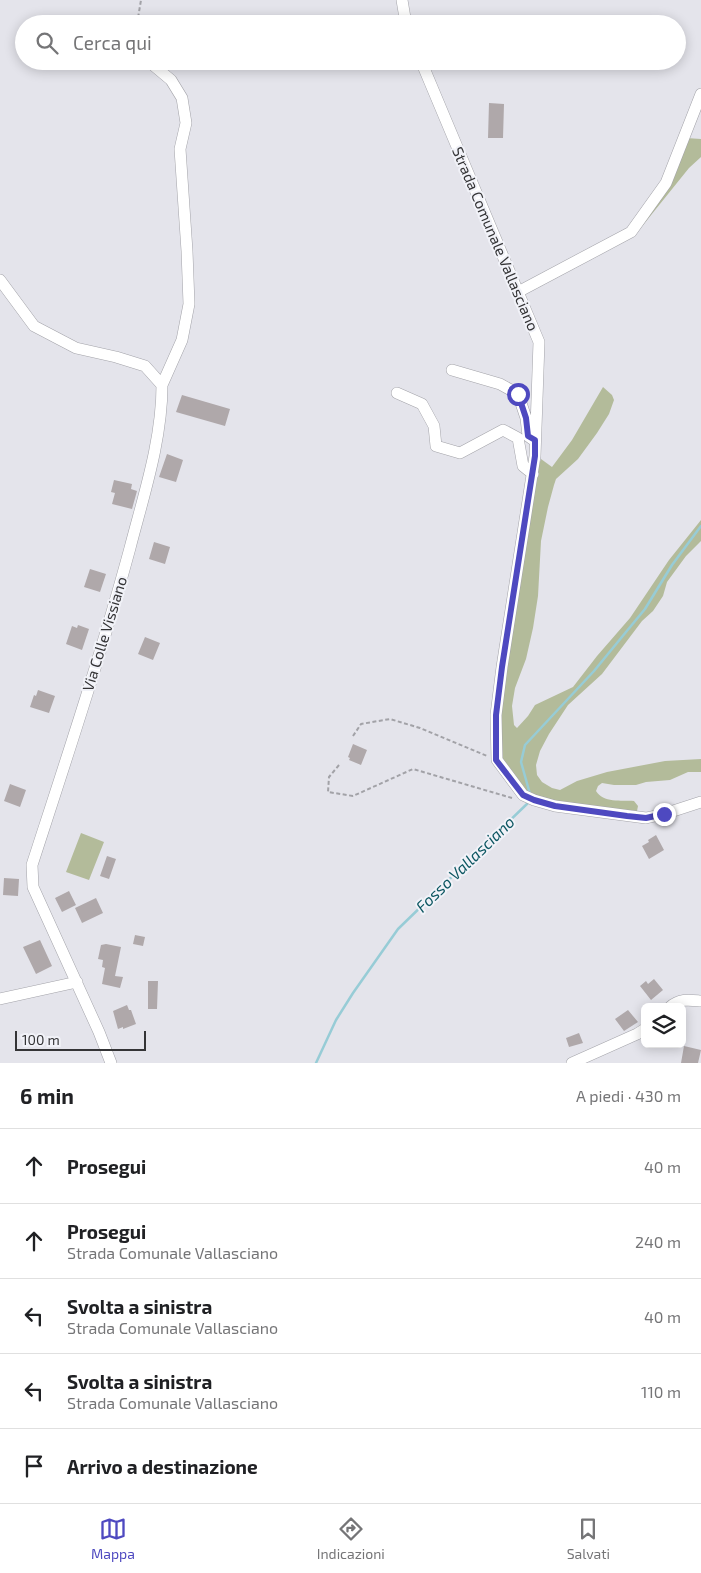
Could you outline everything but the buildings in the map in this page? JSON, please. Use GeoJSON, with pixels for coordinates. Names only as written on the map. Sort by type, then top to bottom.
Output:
{"type":"FeatureCollection","features":[{"type":"Feature","properties":{"kind":"street"},"geometry":{"type":"LineString","coordinates":[[402,0],[404,15]]}},
{"type":"Feature","properties":{"kind":"street"},"geometry":{"type":"LineString","coordinates":[[0,280],[34,326],[76,348],[145,366],[162,385],[182,340],[189,304],[180,149],[186,123],[182,98],[171,80],[159,70]]}},
{"type":"Feature","properties":{"kind":"street","name":"Strada Comunale Vallasciano"},"geometry":{"type":"LineString","coordinates":[[425,70],[539,342],[533,474],[516,570],[502,667],[496,715],[496,760]]}},
{"type":"Feature","properties":{"kind":"street"},"geometry":{"type":"LineString","coordinates":[[518,292],[631,232],[666,184],[701,94]]}},
{"type":"Feature","properties":{"kind":"street"},"geometry":{"type":"LineString","coordinates":[[452,370],[500,384],[518,394],[526,418],[528,436],[535,440]]}},
{"type":"Feature","properties":{"kind":"street","name":"Via Colle Vissiano"},"geometry":{"type":"LineString","coordinates":[[111,1063],[34,887],[32,865],[120,587],[152,466],[162,407],[162,385]]}},
{"type":"Feature","properties":{"kind":"street"},"geometry":{"type":"LineString","coordinates":[[397,393],[422,404],[434,426],[436,446],[460,453],[503,430],[518,438],[523,466],[533,474]]}},
{"type":"Feature","properties":{"kind":"street"},"geometry":{"type":"LineString","coordinates":[[496,760],[528,798],[555,806],[646,818],[701,802]]}},
{"type":"Feature","properties":{"kind":"street"},"geometry":{"type":"LineString","coordinates":[[0,999],[76,982]]}},
{"type":"Feature","properties":{"kind":"street"},"geometry":{"type":"LineString","coordinates":[[676,1003],[684,1000],[701,1001]]}},
{"type":"Feature","properties":{"kind":"street"},"geometry":{"type":"LineString","coordinates":[[572,1063],[641,1032]]}},
{"type":"Feature","properties":{"kind":"path"},"geometry":{"type":"LineString","coordinates":[[138,15],[141,0]]}},
{"type":"Feature","properties":{"kind":"path"},"geometry":{"type":"LineString","coordinates":[[353,736],[361,724],[390,720],[420,728],[496,760]]}},
{"type":"Feature","properties":{"kind":"path"},"geometry":{"type":"LineString","coordinates":[[339,765],[329,777],[328,792],[353,796],[414,770],[517,800],[528,798]]}},
{"type":"Feature","properties":{"kind":"green space"},"geometry":{"type":"Polygon","coordinates":[[[686,138],[701,139],[701,157],[689,168],[635,235],[686,138]]]}},
{"type":"Feature","properties":{"kind":"green space"},"geometry":{"type":"Polygon","coordinates":[[[603,387],[612,395],[614,400],[609,414],[578,459],[556,479],[554,485],[541,541],[538,596],[533,628],[526,659],[515,688],[512,706],[514,725],[517,728],[535,705],[573,687],[630,618],[669,560],[701,520],[701,541],[686,556],[667,582],[663,596],[653,611],[642,621],[602,674],[568,705],[549,734],[540,751],[536,765],[537,775],[542,782],[560,790],[577,781],[607,772],[665,761],[701,759],[701,772],[688,772],[670,780],[646,782],[636,785],[602,783],[598,786],[596,791],[599,795],[613,800],[634,801],[638,806],[637,811],[556,803],[522,790],[500,761],[500,719],[535,476],[541,459],[552,467],[572,440],[603,387]]]}},
{"type":"Feature","properties":{"kind":"green space"},"geometry":{"type":"Polygon","coordinates":[[[81,833],[104,842],[89,880],[66,872],[81,833]]]}},
{"type":"Feature","properties":{"kind":"waterway","name":"Fosso Vallasciano"},"geometry":{"type":"LineString","coordinates":[[530,794],[521,762],[525,745],[594,671],[645,609],[672,565],[701,526]]}},
{"type":"Feature","properties":{"kind":"waterway","name":"Fosso Vallasciano"},"geometry":{"type":"LineString","coordinates":[[316,1063],[336,1020],[398,929],[529,802]]}},
{"type":"Feature","properties":{"kind":"route"},"geometry":{"type":"LineString","coordinates":[[518,394],[526,418],[528,436],[535,440],[535,456],[502,667],[496,715],[496,760],[523,795],[534,800],[555,806],[627,816],[646,818],[664,814]]}}]}
